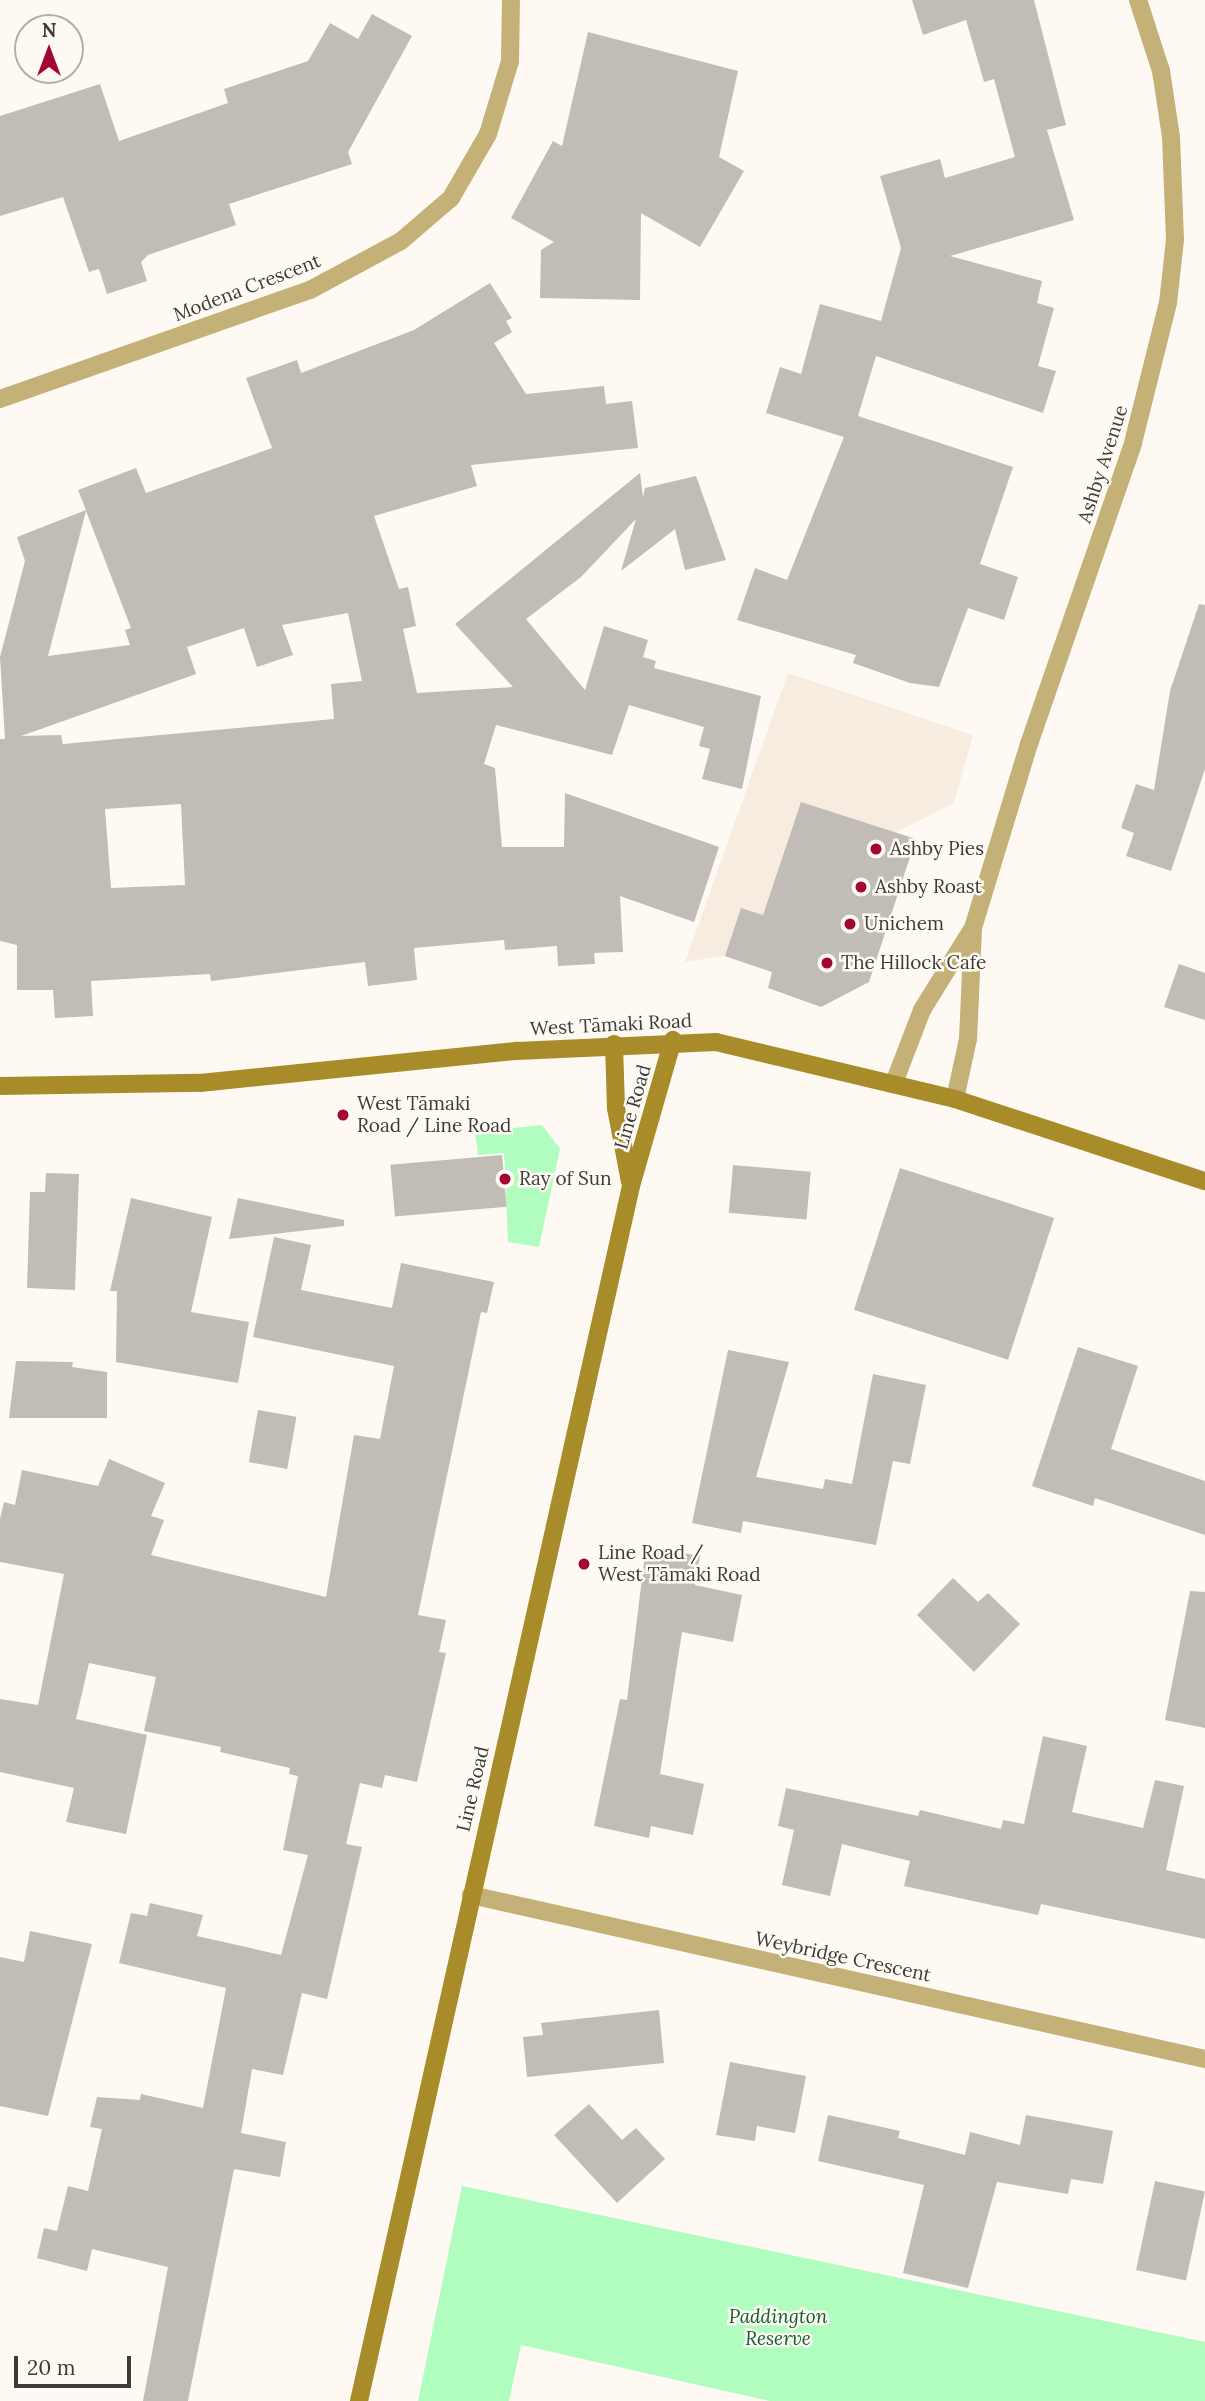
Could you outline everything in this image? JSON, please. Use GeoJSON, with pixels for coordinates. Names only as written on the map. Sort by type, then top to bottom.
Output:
{"type":"FeatureCollection","features":[{"type":"Feature","properties":{"kind":"main road","name":"West Tāmaki Road"},"geometry":{"type":"LineString","coordinates":[[0,1086],[187,1084],[614,1044],[673,1040],[745,1044],[955,1099],[1205,1181]]}},
{"type":"Feature","properties":{"kind":"main road","name":"Line Road"},"geometry":{"type":"LineString","coordinates":[[359,2401],[631,1186],[673,1040]]}},
{"type":"Feature","properties":{"kind":"main road","name":"Line Road"},"geometry":{"type":"LineString","coordinates":[[614,1044],[616,1108],[631,1186]]}},
{"type":"Feature","properties":{"kind":"street","name":"Modena Crescent"},"geometry":{"type":"LineString","coordinates":[[0,399],[310,290],[401,241],[451,198],[488,134],[510,61],[512,0]]}},
{"type":"Feature","properties":{"kind":"street","name":"Ashby Avenue"},"geometry":{"type":"LineString","coordinates":[[894,1083],[922,1010],[973,928],[1133,443],[1168,303],[1175,240],[1171,138],[1161,71],[1138,0]]}},
{"type":"Feature","properties":{"kind":"street","name":"Ashby Avenue"},"geometry":{"type":"LineString","coordinates":[[955,1099],[968,1039],[973,928]]}},
{"type":"Feature","properties":{"kind":"street","name":"Weybridge Crescent"},"geometry":{"type":"LineString","coordinates":[[471,1895],[1205,2059]]}},
{"type":"Feature","properties":{"kind":"shaded area"},"geometry":{"type":"Polygon","coordinates":[[[788,673],[973,735],[954,803],[897,832],[852,971],[818,988],[723,956],[685,962],[788,673]]]}},
{"type":"Feature","properties":{"kind":"green space"},"geometry":{"type":"Polygon","coordinates":[[[542,1125],[560,1149],[539,1247],[508,1242],[504,1153],[478,1155],[475,1132],[542,1125]]]}},
{"type":"Feature","properties":{"kind":"green space","name":"Paddington Reserve"},"geometry":{"type":"Polygon","coordinates":[[[462,2186],[1205,2342],[1205,2401],[770,2401],[521,2345],[509,2401],[418,2401],[462,2186]]]}},
{"type":"Feature","properties":{"kind":"building"},"geometry":{"type":"Polygon","coordinates":[[[912,0],[1034,0],[1066,125],[1047,130],[1074,220],[950,256],[1042,281],[1037,303],[1054,308],[1038,366],[1056,371],[1043,413],[876,356],[858,416],[1013,467],[980,564],[1018,577],[1004,620],[968,608],[939,687],[910,683],[853,663],[856,655],[737,620],[755,568],[787,580],[844,437],[766,413],[780,367],[801,374],[820,304],[881,321],[901,248],[880,176],[940,159],[945,178],[1015,157],[994,79],[984,82],[966,20],[923,35],[912,0]]]}},
{"type":"Feature","properties":{"kind":"building"},"geometry":{"type":"Polygon","coordinates":[[[372,14],[412,36],[348,152],[352,164],[229,204],[236,225],[148,255],[141,262],[147,281],[107,294],[99,269],[89,272],[63,197],[0,216],[0,116],[100,84],[119,141],[228,103],[224,89],[308,61],[330,23],[358,39],[372,14]]]}},
{"type":"Feature","properties":{"kind":"building"},"geometry":{"type":"Polygon","coordinates":[[[588,32],[738,71],[719,157],[744,171],[700,247],[641,213],[640,300],[540,298],[541,250],[554,242],[511,218],[553,141],[562,146],[588,32]]]}},
{"type":"Feature","properties":{"kind":"building"},"geometry":{"type":"Polygon","coordinates":[[[490,283],[512,318],[506,321],[512,332],[494,343],[526,394],[604,386],[606,404],[632,401],[638,448],[471,465],[477,486],[374,516],[399,589],[408,587],[416,626],[403,629],[417,693],[513,687],[455,624],[640,473],[643,497],[645,488],[696,476],[726,560],[685,570],[675,529],[621,571],[636,519],[581,577],[526,619],[585,690],[604,626],[648,640],[643,657],[656,661],[654,668],[761,696],[742,789],[702,779],[710,749],[699,746],[704,727],[629,705],[612,755],[496,725],[484,764],[495,768],[502,847],[564,847],[565,793],[719,847],[694,922],[620,896],[623,952],[594,953],[595,964],[558,966],[557,946],[505,950],[504,940],[414,948],[417,980],[368,986],[365,962],[211,981],[210,974],[91,981],[93,1016],[55,1018],[53,990],[17,990],[17,945],[0,941],[0,739],[5,739],[0,657],[25,561],[17,537],[86,510],[78,490],[136,468],[146,493],[272,448],[246,378],[297,360],[301,373],[414,330],[490,283]],[[86,511],[48,656],[130,645],[125,630],[131,628],[86,511]],[[348,613],[282,625],[293,655],[257,667],[244,628],[187,647],[196,674],[21,736],[61,735],[63,744],[334,719],[331,684],[362,681],[348,613]],[[181,804],[105,809],[111,888],[185,885],[181,804]]]}},
{"type":"Feature","properties":{"kind":"building"},"geometry":{"type":"Polygon","coordinates":[[[1199,604],[1205,605],[1205,769],[1171,871],[1126,856],[1134,833],[1121,828],[1136,784],[1154,790],[1170,691],[1199,604]]]}},
{"type":"Feature","properties":{"kind":"building"},"geometry":{"type":"Polygon","coordinates":[[[801,802],[916,839],[869,982],[821,1007],[768,988],[772,972],[725,956],[741,908],[763,915],[801,802]]]}},
{"type":"Feature","properties":{"kind":"building"},"geometry":{"type":"Polygon","coordinates":[[[1179,964],[1205,973],[1205,1020],[1164,1007],[1179,964]]]}},
{"type":"Feature","properties":{"kind":"building"},"geometry":{"type":"Polygon","coordinates":[[[502,1155],[507,1207],[395,1217],[390,1165],[502,1155]]]}},
{"type":"Feature","properties":{"kind":"building"},"geometry":{"type":"Polygon","coordinates":[[[733,1165],[811,1172],[807,1220],[729,1213],[733,1165]]]}},
{"type":"Feature","properties":{"kind":"building"},"geometry":{"type":"Polygon","coordinates":[[[900,1168],[1054,1218],[1008,1360],[854,1310],[900,1168]]]}},
{"type":"Feature","properties":{"kind":"building"},"geometry":{"type":"Polygon","coordinates":[[[46,1173],[79,1174],[75,1290],[27,1288],[30,1192],[45,1192],[46,1173]]]}},
{"type":"Feature","properties":{"kind":"building"},"geometry":{"type":"Polygon","coordinates":[[[131,1198],[212,1217],[191,1312],[249,1322],[238,1383],[116,1362],[117,1291],[110,1291],[131,1198]]]}},
{"type":"Feature","properties":{"kind":"building"},"geometry":{"type":"Polygon","coordinates":[[[238,1198],[344,1220],[344,1226],[229,1239],[238,1198]]]}},
{"type":"Feature","properties":{"kind":"building"},"geometry":{"type":"Polygon","coordinates":[[[274,1237],[311,1245],[301,1290],[392,1308],[401,1263],[494,1282],[487,1313],[481,1312],[418,1615],[446,1620],[439,1652],[446,1653],[417,1782],[385,1775],[382,1788],[360,1783],[346,1844],[362,1847],[327,1999],[302,1993],[283,2075],[252,2069],[241,2133],[286,2142],[280,2177],[234,2169],[188,2401],[143,2401],[168,2267],[92,2249],[87,2271],[37,2258],[44,2228],[57,2231],[68,2186],[88,2191],[102,2129],[90,2127],[97,2097],[140,2100],[141,2094],[203,2108],[226,1988],[119,1963],[131,1913],[147,1916],[150,1903],[203,1915],[197,1936],[281,1955],[308,1855],[283,1850],[298,1776],[289,1774],[290,1768],[220,1752],[221,1747],[144,1731],[156,1677],[89,1663],[76,1719],[147,1735],[126,1834],[66,1822],[74,1788],[0,1772],[0,1699],[38,1705],[64,1574],[0,1562],[0,1519],[4,1502],[15,1505],[22,1470],[98,1486],[109,1459],[165,1483],[151,1516],[164,1520],[151,1555],[326,1597],[354,1435],[380,1439],[394,1366],[253,1337],[274,1237]]]}},
{"type":"Feature","properties":{"kind":"building"},"geometry":{"type":"Polygon","coordinates":[[[1078,1347],[1138,1366],[1111,1449],[1205,1481],[1205,1535],[1095,1498],[1093,1506],[1032,1486],[1078,1347]]]}},
{"type":"Feature","properties":{"kind":"building"},"geometry":{"type":"Polygon","coordinates":[[[728,1350],[789,1362],[756,1477],[823,1489],[825,1479],[852,1484],[873,1374],[926,1385],[910,1464],[893,1461],[876,1545],[743,1521],[741,1533],[692,1523],[728,1350]]]}},
{"type":"Feature","properties":{"kind":"building"},"geometry":{"type":"Polygon","coordinates":[[[16,1361],[73,1362],[72,1367],[107,1372],[107,1418],[9,1418],[16,1361]]]}},
{"type":"Feature","properties":{"kind":"building"},"geometry":{"type":"Polygon","coordinates":[[[258,1410],[296,1417],[287,1469],[249,1462],[258,1410]]]}},
{"type":"Feature","properties":{"kind":"building"},"geometry":{"type":"Polygon","coordinates":[[[646,1546],[700,1556],[695,1585],[742,1595],[733,1642],[682,1632],[660,1774],[704,1784],[693,1835],[651,1826],[649,1838],[594,1826],[620,1699],[627,1700],[646,1546]]]}},
{"type":"Feature","properties":{"kind":"building"},"geometry":{"type":"Polygon","coordinates":[[[953,1578],[978,1602],[988,1593],[1020,1624],[974,1672],[917,1615],[953,1578]]]}},
{"type":"Feature","properties":{"kind":"building"},"geometry":{"type":"Polygon","coordinates":[[[1190,1591],[1205,1592],[1205,1728],[1165,1720],[1190,1591]]]}},
{"type":"Feature","properties":{"kind":"building"},"geometry":{"type":"Polygon","coordinates":[[[1043,1736],[1087,1746],[1072,1812],[1143,1828],[1155,1780],[1184,1786],[1166,1870],[1205,1879],[1205,1939],[1041,1904],[1038,1915],[904,1886],[910,1861],[842,1844],[830,1896],[782,1885],[794,1830],[778,1826],[786,1788],[918,1816],[920,1810],[1001,1829],[1003,1820],[1024,1824],[1043,1736]]]}},
{"type":"Feature","properties":{"kind":"building"},"geometry":{"type":"Polygon","coordinates":[[[30,1931],[92,1944],[48,2116],[0,2106],[0,1957],[24,1962],[30,1931]]]}},
{"type":"Feature","properties":{"kind":"building"},"geometry":{"type":"Polygon","coordinates":[[[659,2010],[664,2063],[527,2077],[523,2037],[543,2035],[541,2023],[659,2010]]]}},
{"type":"Feature","properties":{"kind":"building"},"geometry":{"type":"Polygon","coordinates":[[[730,2062],[806,2076],[795,2133],[757,2126],[755,2141],[716,2135],[730,2062]]]}},
{"type":"Feature","properties":{"kind":"building"},"geometry":{"type":"Polygon","coordinates":[[[589,2104],[622,2140],[636,2128],[665,2159],[617,2203],[554,2135],[589,2104]]]}},
{"type":"Feature","properties":{"kind":"building"},"geometry":{"type":"Polygon","coordinates":[[[828,2115],[900,2131],[898,2138],[965,2155],[970,2132],[1020,2145],[1026,2115],[1113,2131],[1103,2184],[1071,2179],[1068,2194],[997,2182],[968,2288],[903,2273],[924,2185],[818,2161],[828,2115]]]}},
{"type":"Feature","properties":{"kind":"building"},"geometry":{"type":"Polygon","coordinates":[[[1155,2181],[1205,2192],[1186,2281],[1136,2270],[1155,2181]]]}},
{"type":"Feature","properties":{"kind":"place","name":"Ashby Pies"},"geometry":{"type":"Point","coordinates":[876,849]}},
{"type":"Feature","properties":{"kind":"place","name":"Ashby Roast"},"geometry":{"type":"Point","coordinates":[861,887]}},
{"type":"Feature","properties":{"kind":"place","name":"Unichem"},"geometry":{"type":"Point","coordinates":[850,924]}},
{"type":"Feature","properties":{"kind":"place","name":"The Hillock Cafe"},"geometry":{"type":"Point","coordinates":[827,963]}},
{"type":"Feature","properties":{"kind":"place","name":"West Tāmaki Road / Line Road"},"geometry":{"type":"Point","coordinates":[343,1115]}},
{"type":"Feature","properties":{"kind":"place","name":"Ray of Sun"},"geometry":{"type":"Point","coordinates":[505,1179]}},
{"type":"Feature","properties":{"kind":"place","name":"Line Road / West Tāmaki Road"},"geometry":{"type":"Point","coordinates":[584,1564]}}]}
